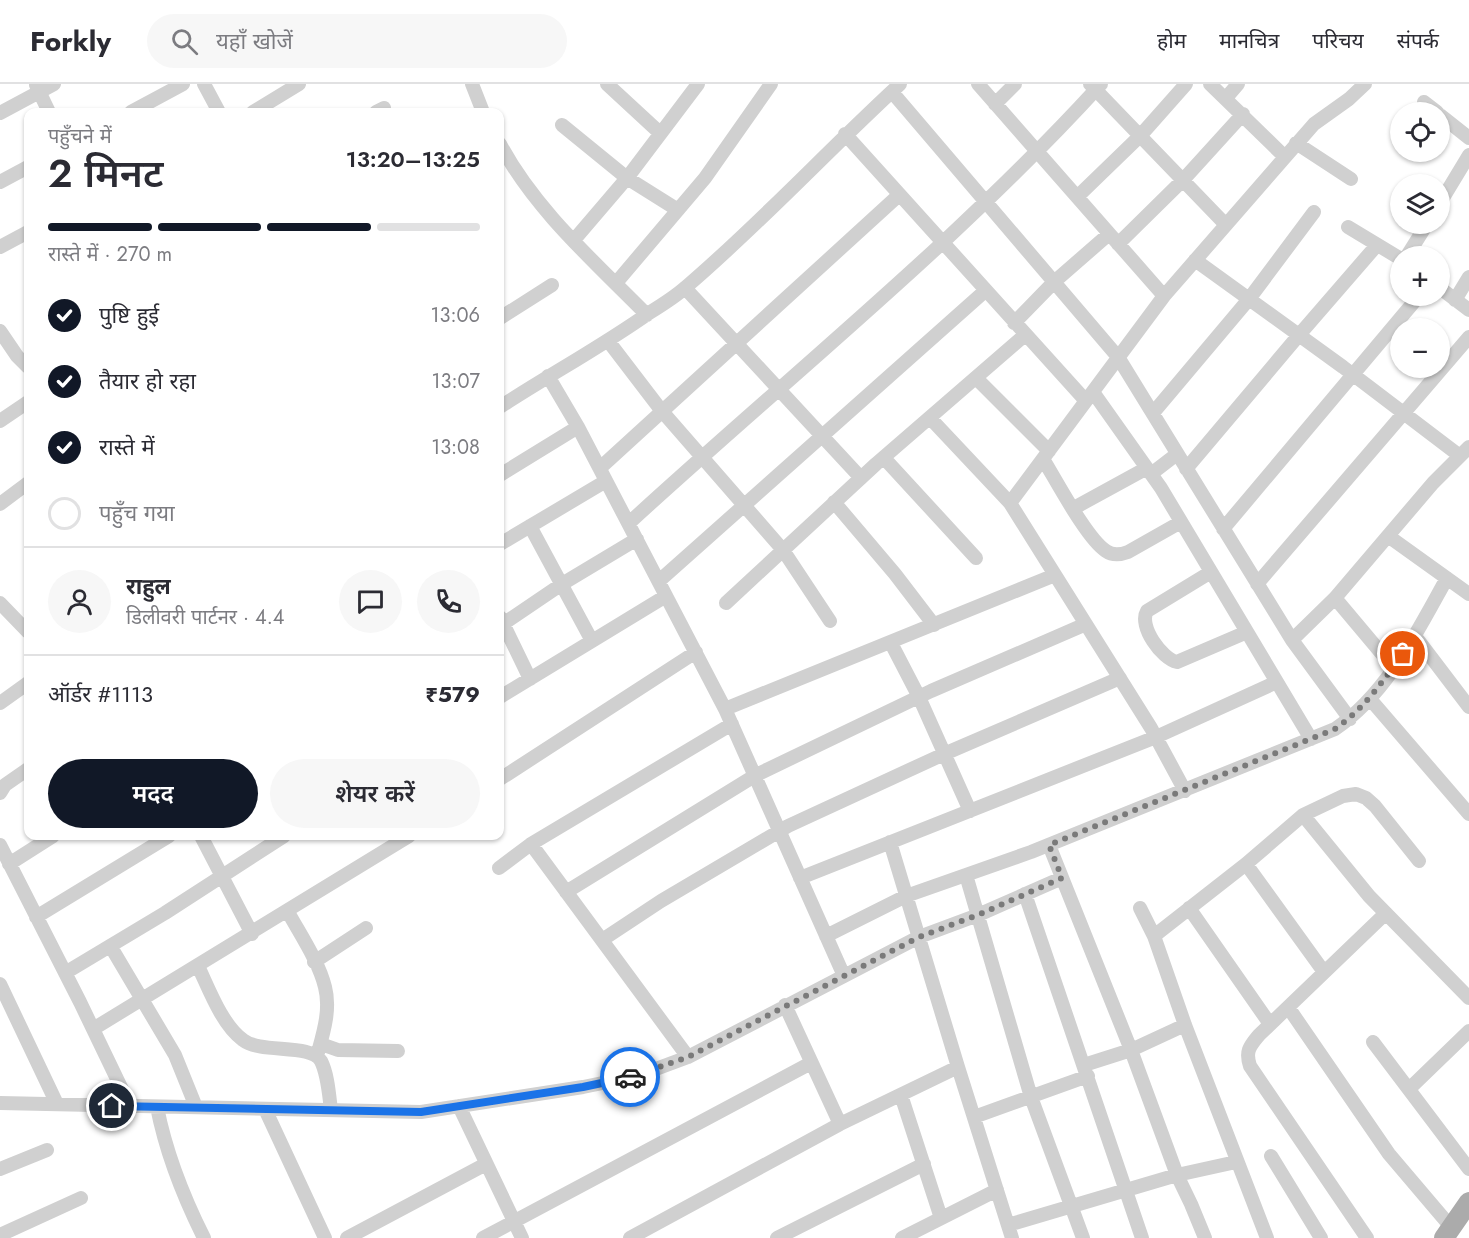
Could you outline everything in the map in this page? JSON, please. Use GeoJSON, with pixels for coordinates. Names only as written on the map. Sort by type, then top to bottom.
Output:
{"type":"FeatureCollection","features":[{"type":"Feature","properties":{"kind":"main road"},"geometry":{"type":"LineString","coordinates":[[1449,1234],[1469,1202]]}},
{"type":"Feature","properties":{"kind":"street"},"geometry":{"type":"LineString","coordinates":[[0,113],[38,88],[54,84]]}},
{"type":"Feature","properties":{"kind":"street"},"geometry":{"type":"LineString","coordinates":[[138,108],[183,84]]}},
{"type":"Feature","properties":{"kind":"street"},"geometry":{"type":"LineString","coordinates":[[204,84],[217,108]]}},
{"type":"Feature","properties":{"kind":"street"},"geometry":{"type":"LineString","coordinates":[[260,108],[299,84]]}},
{"type":"Feature","properties":{"kind":"street"},"geometry":{"type":"LineString","coordinates":[[472,84],[481,108]]}},
{"type":"Feature","properties":{"kind":"street"},"geometry":{"type":"LineString","coordinates":[[607,84],[660,133]]}},
{"type":"Feature","properties":{"kind":"street"},"geometry":{"type":"LineString","coordinates":[[574,240],[627,178],[698,84]]}},
{"type":"Feature","properties":{"kind":"street"},"geometry":{"type":"LineString","coordinates":[[616,283],[705,178],[771,84]]}},
{"type":"Feature","properties":{"kind":"street"},"geometry":{"type":"LineString","coordinates":[[978,84],[1164,297]]}},
{"type":"Feature","properties":{"kind":"street"},"geometry":{"type":"LineString","coordinates":[[995,104],[1015,84]]}},
{"type":"Feature","properties":{"kind":"street"},"geometry":{"type":"LineString","coordinates":[[1077,197],[1140,136],[1186,84]]}},
{"type":"Feature","properties":{"kind":"street"},"geometry":{"type":"LineString","coordinates":[[1210,84],[1284,156]]}},
{"type":"Feature","properties":{"kind":"street"},"geometry":{"type":"LineString","coordinates":[[1226,98],[1238,84]]}},
{"type":"Feature","properties":{"kind":"street"},"geometry":{"type":"LineString","coordinates":[[1010,504],[1164,297],[1296,143],[1314,124],[1349,99],[1365,84]]}},
{"type":"Feature","properties":{"kind":"street"},"geometry":{"type":"LineString","coordinates":[[628,524],[986,202],[1037,152],[1096,86],[1140,136],[1226,225]]}},
{"type":"Feature","properties":{"kind":"street"},"geometry":{"type":"LineString","coordinates":[[38,88],[48,108]]}},
{"type":"Feature","properties":{"kind":"street"},"geometry":{"type":"LineString","coordinates":[[504,404],[548,376],[609,342],[685,288],[896,88],[986,202],[1118,357],[1292,640],[1350,718]]}},
{"type":"Feature","properties":{"kind":"street"},"geometry":{"type":"LineString","coordinates":[[1014,323],[1054,282],[1113,239],[1183,180],[1243,114]]}},
{"type":"Feature","properties":{"kind":"street"},"geometry":{"type":"LineString","coordinates":[[1450,123],[1469,138]]}},
{"type":"Feature","properties":{"kind":"street"},"geometry":{"type":"LineString","coordinates":[[562,125],[627,178],[678,210]]}},
{"type":"Feature","properties":{"kind":"street"},"geometry":{"type":"LineString","coordinates":[[845,134],[1025,335],[1090,396],[1149,471],[1311,739]]}},
{"type":"Feature","properties":{"kind":"street"},"geometry":{"type":"LineString","coordinates":[[1296,143],[1351,179]]}},
{"type":"Feature","properties":{"kind":"street"},"geometry":{"type":"LineString","coordinates":[[504,152],[550,216],[647,315]]}},
{"type":"Feature","properties":{"kind":"street"},"geometry":{"type":"LineString","coordinates":[[1450,186],[1469,155]]}},
{"type":"Feature","properties":{"kind":"street"},"geometry":{"type":"LineString","coordinates":[[0,182],[24,169]]}},
{"type":"Feature","properties":{"kind":"street"},"geometry":{"type":"LineString","coordinates":[[600,468],[899,195]]}},
{"type":"Feature","properties":{"kind":"street"},"geometry":{"type":"LineString","coordinates":[[1153,413],[1249,298],[1314,212]]}},
{"type":"Feature","properties":{"kind":"street"},"geometry":{"type":"LineString","coordinates":[[1348,227],[1390,253]]}},
{"type":"Feature","properties":{"kind":"street"},"geometry":{"type":"LineString","coordinates":[[0,247],[24,234]]}},
{"type":"Feature","properties":{"kind":"street"},"geometry":{"type":"LineString","coordinates":[[1186,469],[1377,245]]}},
{"type":"Feature","properties":{"kind":"street"},"geometry":{"type":"LineString","coordinates":[[1195,261],[1405,413],[1465,451],[1433,483],[1335,598],[1292,640]]}},
{"type":"Feature","properties":{"kind":"street"},"geometry":{"type":"LineString","coordinates":[[1455,300],[1469,277]]}},
{"type":"Feature","properties":{"kind":"street"},"geometry":{"type":"LineString","coordinates":[[504,315],[552,285]]}},
{"type":"Feature","properties":{"kind":"street"},"geometry":{"type":"LineString","coordinates":[[685,288],[861,478]]}},
{"type":"Feature","properties":{"kind":"street"},"geometry":{"type":"LineString","coordinates":[[659,581],[985,291]]}},
{"type":"Feature","properties":{"kind":"street"},"geometry":{"type":"LineString","coordinates":[[1450,296],[1469,310]]}},
{"type":"Feature","properties":{"kind":"street"},"geometry":{"type":"LineString","coordinates":[[1223,529],[1411,306]]}},
{"type":"Feature","properties":{"kind":"street"},"geometry":{"type":"LineString","coordinates":[[0,331],[5,350],[24,364]]}},
{"type":"Feature","properties":{"kind":"street"},"geometry":{"type":"LineString","coordinates":[[726,603],[834,502],[1025,335]]}},
{"type":"Feature","properties":{"kind":"street"},"geometry":{"type":"LineString","coordinates":[[1257,584],[1469,337]]}},
{"type":"Feature","properties":{"kind":"street"},"geometry":{"type":"LineString","coordinates":[[609,342],[661,410],[783,550],[830,621]]}},
{"type":"Feature","properties":{"kind":"street"},"geometry":{"type":"LineString","coordinates":[[548,376],[600,468],[725,709],[844,976]]}},
{"type":"Feature","properties":{"kind":"street"},"geometry":{"type":"LineString","coordinates":[[976,378],[1046,455],[1092,537],[1106,551],[1119,555],[1128,552],[1181,522]]}},
{"type":"Feature","properties":{"kind":"street"},"geometry":{"type":"LineString","coordinates":[[0,421],[24,405]]}},
{"type":"Feature","properties":{"kind":"street"},"geometry":{"type":"LineString","coordinates":[[930,418],[1010,504],[1156,737],[1185,791]]}},
{"type":"Feature","properties":{"kind":"street"},"geometry":{"type":"LineString","coordinates":[[504,473],[578,427]]}},
{"type":"Feature","properties":{"kind":"street"},"geometry":{"type":"LineString","coordinates":[[1074,508],[1149,471],[1177,454]]}},
{"type":"Feature","properties":{"kind":"street"},"geometry":{"type":"LineString","coordinates":[[884,458],[976,558]]}},
{"type":"Feature","properties":{"kind":"street"},"geometry":{"type":"LineString","coordinates":[[504,538],[530,526],[606,481]]}},
{"type":"Feature","properties":{"kind":"street"},"geometry":{"type":"LineString","coordinates":[[0,504],[24,486]]}},
{"type":"Feature","properties":{"kind":"street"},"geometry":{"type":"LineString","coordinates":[[834,502],[896,574],[934,625]]}},
{"type":"Feature","properties":{"kind":"street"},"geometry":{"type":"LineString","coordinates":[[530,526],[592,641]]}},
{"type":"Feature","properties":{"kind":"street"},"geometry":{"type":"LineString","coordinates":[[1388,536],[1469,594]]}},
{"type":"Feature","properties":{"kind":"street"},"geometry":{"type":"LineString","coordinates":[[504,620],[637,539]]}},
{"type":"Feature","properties":{"kind":"street"},"geometry":{"type":"LineString","coordinates":[[1211,572],[1147,611],[1144,622],[1150,635],[1163,655],[1170,661],[1177,662],[1247,632]]}},
{"type":"Feature","properties":{"kind":"street"},"geometry":{"type":"LineString","coordinates":[[725,709],[1055,575]]}},
{"type":"Feature","properties":{"kind":"street"},"geometry":{"type":"LineString","coordinates":[[826,936],[906,896],[1049,845],[1335,729],[1370,699],[1393,668],[1415,636],[1447,578]]}},
{"type":"Feature","properties":{"kind":"street"},"geometry":{"type":"LineString","coordinates":[[504,695],[666,596]]}},
{"type":"Feature","properties":{"kind":"street"},"geometry":{"type":"LineString","coordinates":[[1335,598],[1393,668]]}},
{"type":"Feature","properties":{"kind":"street"},"geometry":{"type":"LineString","coordinates":[[1,606],[24,628]]}},
{"type":"Feature","properties":{"kind":"street"},"geometry":{"type":"LineString","coordinates":[[566,892],[756,775],[919,697],[1086,624]]}},
{"type":"Feature","properties":{"kind":"street"},"geometry":{"type":"LineString","coordinates":[[504,628],[530,679]]}},
{"type":"Feature","properties":{"kind":"street"},"geometry":{"type":"LineString","coordinates":[[1415,636],[1469,707]]}},
{"type":"Feature","properties":{"kind":"street"},"geometry":{"type":"LineString","coordinates":[[891,643],[919,697],[970,811]]}},
{"type":"Feature","properties":{"kind":"street"},"geometry":{"type":"LineString","coordinates":[[504,776],[696,652]]}},
{"type":"Feature","properties":{"kind":"street"},"geometry":{"type":"LineString","coordinates":[[602,940],[780,830],[944,754],[1120,678]]}},
{"type":"Feature","properties":{"kind":"street"},"geometry":{"type":"LineString","coordinates":[[800,878],[1156,737],[1277,682]]}},
{"type":"Feature","properties":{"kind":"street"},"geometry":{"type":"LineString","coordinates":[[0,703],[24,686]]}},
{"type":"Feature","properties":{"kind":"street"},"geometry":{"type":"LineString","coordinates":[[1370,699],[1469,814]]}},
{"type":"Feature","properties":{"kind":"street"},"geometry":{"type":"LineString","coordinates":[[499,868],[531,844],[732,724]]}},
{"type":"Feature","properties":{"kind":"street"},"geometry":{"type":"LineString","coordinates":[[0,793],[5,785],[24,773]]}},
{"type":"Feature","properties":{"kind":"street"},"geometry":{"type":"LineString","coordinates":[[1154,936],[1246,864],[1303,815],[1343,795],[1356,794],[1366,798],[1419,861]]}},
{"type":"Feature","properties":{"kind":"street"},"geometry":{"type":"LineString","coordinates":[[1303,815],[1369,896],[1469,998]]}},
{"type":"Feature","properties":{"kind":"street"},"geometry":{"type":"LineString","coordinates":[[9,864],[47,840]]}},
{"type":"Feature","properties":{"kind":"street"},"geometry":{"type":"LineString","coordinates":[[36,917],[162,840]]}},
{"type":"Feature","properties":{"kind":"street"},"geometry":{"type":"LineString","coordinates":[[203,840],[252,934]]}},
{"type":"Feature","properties":{"kind":"street"},"geometry":{"type":"LineString","coordinates":[[65,973],[278,840]]}},
{"type":"Feature","properties":{"kind":"street"},"geometry":{"type":"LineString","coordinates":[[93,1029],[403,840]]}},
{"type":"Feature","properties":{"kind":"street"},"geometry":{"type":"LineString","coordinates":[[890,842],[957,1067],[1010,1231],[1071,1204],[1177,1175],[1236,1162]]}},
{"type":"Feature","properties":{"kind":"street"},"geometry":{"type":"LineString","coordinates":[[531,844],[688,1057]]}},
{"type":"Feature","properties":{"kind":"street"},"geometry":{"type":"LineString","coordinates":[[0,845],[130,1106]]}},
{"type":"Feature","properties":{"kind":"street"},"geometry":{"type":"LineString","coordinates":[[1049,845],[1131,1050],[1177,1175],[1205,1238]]}},
{"type":"Feature","properties":{"kind":"street"},"geometry":{"type":"LineString","coordinates":[[1246,864],[1324,972]]}},
{"type":"Feature","properties":{"kind":"street"},"geometry":{"type":"LineString","coordinates":[[966,875],[1031,1096],[1083,1238]]}},
{"type":"Feature","properties":{"kind":"street"},"geometry":{"type":"LineString","coordinates":[[0,1103],[421,1112],[583,1087],[637,1076],[688,1057],[919,937],[978,915],[1062,878]]}},
{"type":"Feature","properties":{"kind":"street"},"geometry":{"type":"LineString","coordinates":[[1025,894],[1142,1238]]}},
{"type":"Feature","properties":{"kind":"street"},"geometry":{"type":"LineString","coordinates":[[1140,908],[1154,936],[1236,1162],[1267,1238]]}},
{"type":"Feature","properties":{"kind":"street"},"geometry":{"type":"LineString","coordinates":[[1189,908],[1270,1024]]}},
{"type":"Feature","properties":{"kind":"street"},"geometry":{"type":"LineString","coordinates":[[288,912],[326,988],[325,1028],[319,1050],[331,1110]]}},
{"type":"Feature","properties":{"kind":"street"},"geometry":{"type":"LineString","coordinates":[[1367,1238],[1250,1066],[1247,1051],[1258,1035],[1386,913]]}},
{"type":"Feature","properties":{"kind":"street"},"geometry":{"type":"LineString","coordinates":[[314,962],[366,928]]}},
{"type":"Feature","properties":{"kind":"street"},"geometry":{"type":"LineString","coordinates":[[111,946],[175,1056],[196,1107]]}},
{"type":"Feature","properties":{"kind":"street"},"geometry":{"type":"LineString","coordinates":[[198,966],[231,1030],[253,1046],[310,1052],[319,1050],[398,1051]]}},
{"type":"Feature","properties":{"kind":"street"},"geometry":{"type":"LineString","coordinates":[[0,984],[57,1104]]}},
{"type":"Feature","properties":{"kind":"street"},"geometry":{"type":"LineString","coordinates":[[785,1005],[840,1124]]}},
{"type":"Feature","properties":{"kind":"street"},"geometry":{"type":"LineString","coordinates":[[1288,1007],[1389,1154],[1449,1234]]}},
{"type":"Feature","properties":{"kind":"street"},"geometry":{"type":"LineString","coordinates":[[974,1117],[1031,1096],[1185,1025]]}},
{"type":"Feature","properties":{"kind":"street"},"geometry":{"type":"LineString","coordinates":[[1409,1089],[1469,1031]]}},
{"type":"Feature","properties":{"kind":"street"},"geometry":{"type":"LineString","coordinates":[[1372,1042],[1469,1169]]}},
{"type":"Feature","properties":{"kind":"street"},"geometry":{"type":"LineString","coordinates":[[483,1238],[811,1063]]}},
{"type":"Feature","properties":{"kind":"street"},"geometry":{"type":"LineString","coordinates":[[630,1238],[840,1124],[957,1067]]}},
{"type":"Feature","properties":{"kind":"street"},"geometry":{"type":"LineString","coordinates":[[901,1095],[941,1218]]}},
{"type":"Feature","properties":{"kind":"street"},"geometry":{"type":"LineString","coordinates":[[459,1106],[522,1238]]}},
{"type":"Feature","properties":{"kind":"street"},"geometry":{"type":"LineString","coordinates":[[158,1107],[162,1131],[185,1201],[204,1238]]}},
{"type":"Feature","properties":{"kind":"street"},"geometry":{"type":"LineString","coordinates":[[265,1109],[325,1238]]}},
{"type":"Feature","properties":{"kind":"street"},"geometry":{"type":"LineString","coordinates":[[0,1169],[47,1150]]}},
{"type":"Feature","properties":{"kind":"street"},"geometry":{"type":"LineString","coordinates":[[1271,1156],[1321,1238]]}},
{"type":"Feature","properties":{"kind":"street"},"geometry":{"type":"LineString","coordinates":[[347,1238],[486,1164]]}},
{"type":"Feature","properties":{"kind":"street"},"geometry":{"type":"LineString","coordinates":[[777,1238],[924,1164]]}},
{"type":"Feature","properties":{"kind":"street"},"geometry":{"type":"LineString","coordinates":[[902,1238],[997,1190]]}},
{"type":"Feature","properties":{"kind":"street"},"geometry":{"type":"LineString","coordinates":[[1,1235],[81,1198]]}},
{"type":"Feature","properties":{"kind":"way so far"},"geometry":{"type":"LineString","coordinates":[[630,1077],[688,1057],[919,937],[978,915],[1062,878],[1049,845],[1335,729],[1370,699],[1403,654]]}},
{"type":"Feature","properties":{"kind":"route"},"geometry":{"type":"LineString","coordinates":[[112,1106],[421,1112],[583,1087],[630,1077]]}}]}
